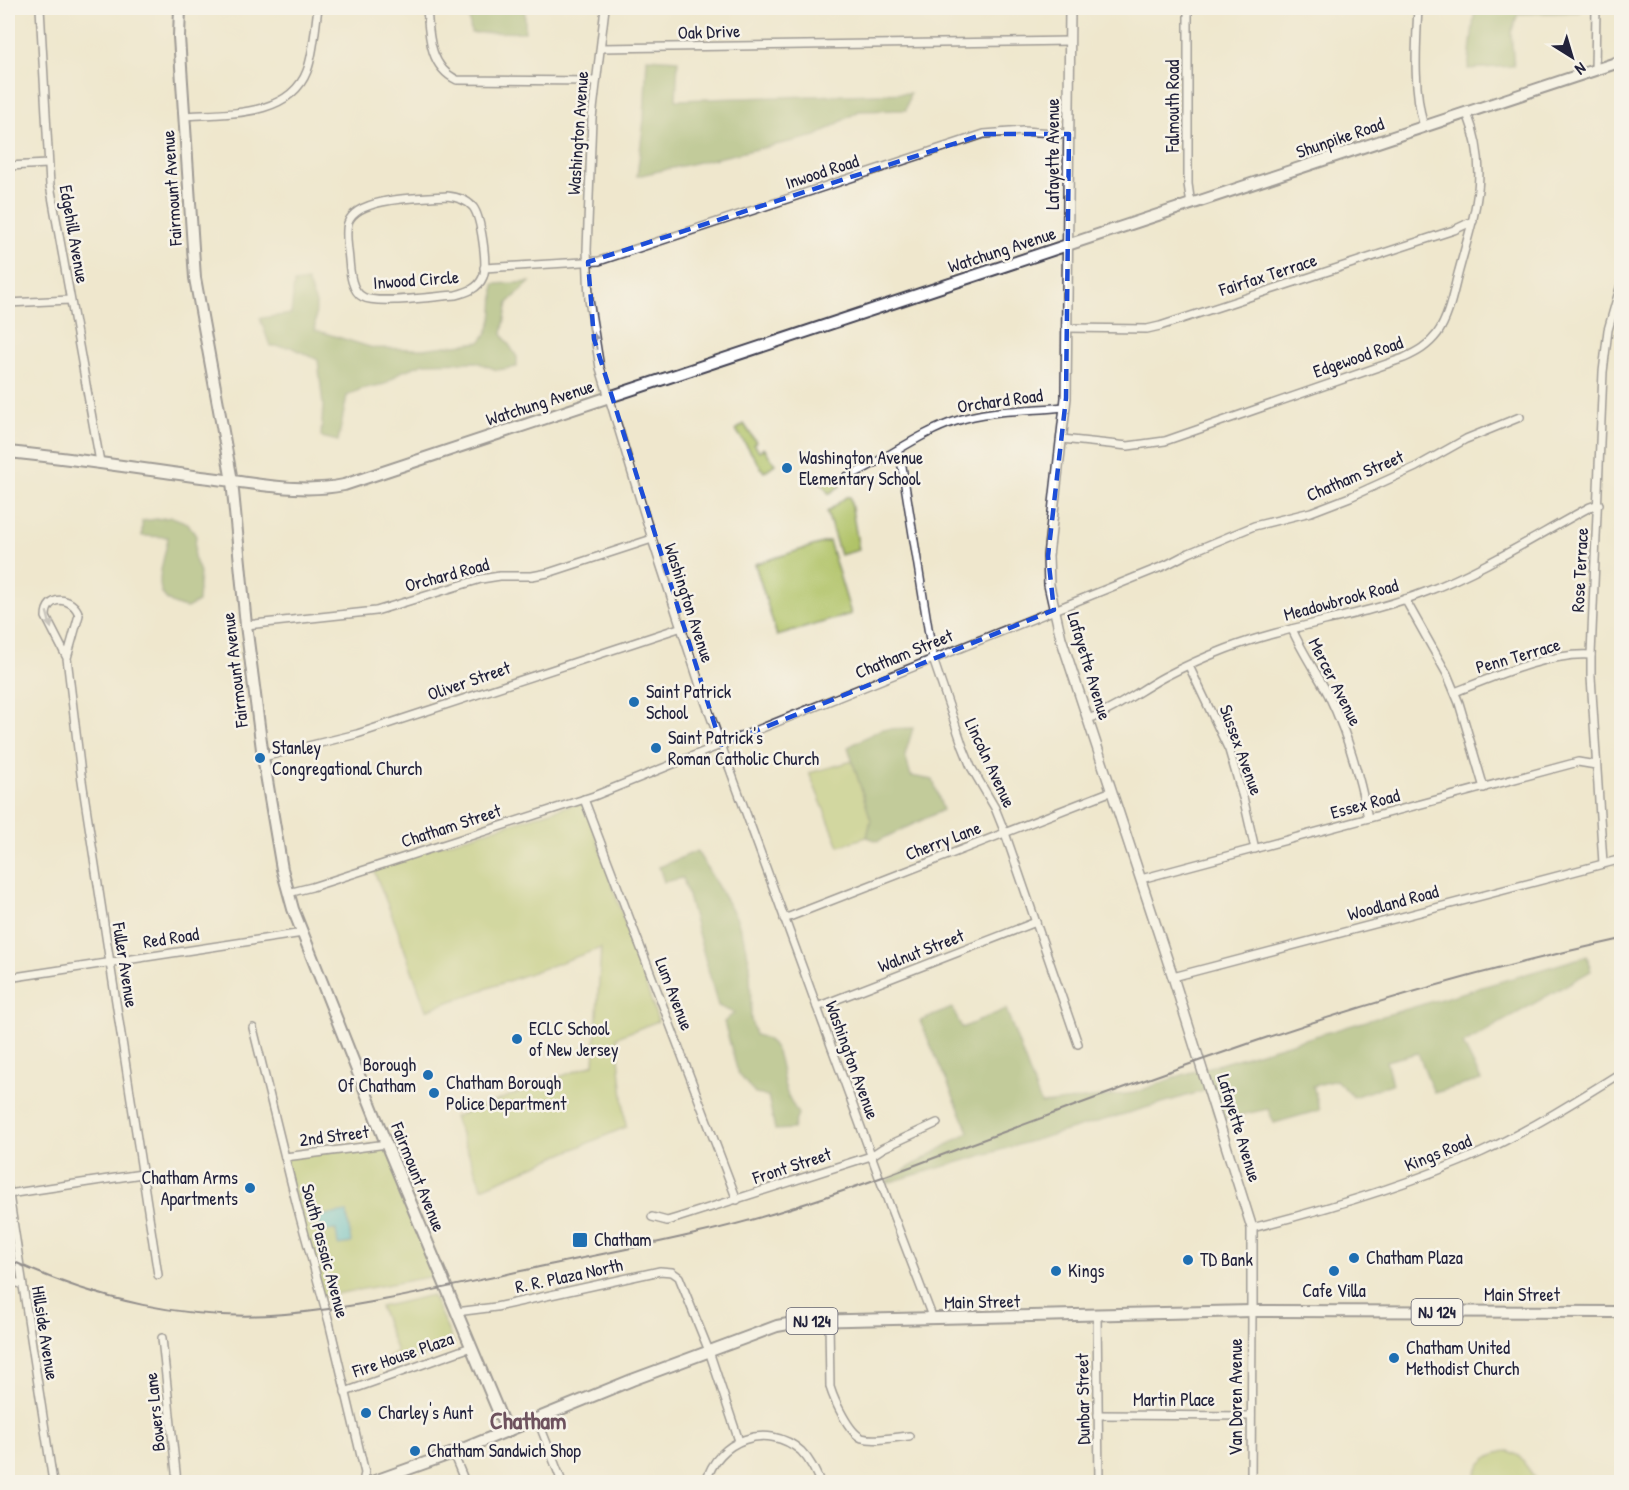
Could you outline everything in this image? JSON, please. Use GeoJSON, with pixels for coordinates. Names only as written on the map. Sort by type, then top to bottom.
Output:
{"type":"FeatureCollection","features":[{"type":"Feature","properties":{"kind":"main road","name":"Fairmount Avenue"},"geometry":{"type":"LineString","coordinates":[[180,8],[179,37],[195,278],[232,481],[246,625],[263,757],[288,893],[387,1144],[507,1432]]}},
{"type":"Feature","properties":{"kind":"main road","name":"Shunpike Road"},"geometry":{"type":"LineString","coordinates":[[1069,246],[1622,61]]}},
{"type":"Feature","properties":{"kind":"main road","name":"Watchung Avenue"},"geometry":{"type":"LineString","coordinates":[[8,452],[100,462],[232,481],[313,489],[344,485],[1069,246]]}},
{"type":"Feature","properties":{"kind":"main road","name":"Main Street"},"geometry":{"type":"LineString","coordinates":[[372,1482],[453,1453],[710,1351],[788,1324],[830,1321],[1252,1311],[1622,1312]]}},
{"type":"Feature","properties":{"kind":"street","name":"Edgehill Avenue"},"geometry":{"type":"LineString","coordinates":[[40,8],[48,164],[100,462]]}},
{"type":"Feature","properties":{"kind":"street"},"geometry":{"type":"LineString","coordinates":[[184,116],[255,110],[267,107],[286,97],[297,87],[308,69],[318,8]]}},
{"type":"Feature","properties":{"kind":"street"},"geometry":{"type":"LineString","coordinates":[[427,8],[433,52],[444,72],[457,80],[595,81]]}},
{"type":"Feature","properties":{"kind":"street","name":"Washington Avenue"},"geometry":{"type":"LineString","coordinates":[[604,8],[601,48],[595,81],[589,197],[589,300],[594,339],[609,398],[652,539],[721,745],[933,1319]]}},
{"type":"Feature","properties":{"kind":"street","name":"Lafayette Avenue"},"geometry":{"type":"LineString","coordinates":[[1070,8],[1068,328],[1065,407],[1048,556],[1049,585],[1059,630],[1173,976],[1252,1228],[1252,1311]]}},
{"type":"Feature","properties":{"kind":"street","name":"Falmouth Road"},"geometry":{"type":"LineString","coordinates":[[1188,8],[1188,184],[1191,205]]}},
{"type":"Feature","properties":{"kind":"street"},"geometry":{"type":"LineString","coordinates":[[1418,8],[1415,54],[1418,106],[1424,127]]}},
{"type":"Feature","properties":{"kind":"street"},"geometry":{"type":"LineString","coordinates":[[1595,70],[1596,8]]}},
{"type":"Feature","properties":{"kind":"street","name":"Oak Drive"},"geometry":{"type":"LineString","coordinates":[[601,48],[1070,41]]}},
{"type":"Feature","properties":{"kind":"street","name":"Edgewood Road"},"geometry":{"type":"LineString","coordinates":[[1062,439],[1128,446],[1165,441],[1419,351],[1436,336],[1445,319],[1473,221],[1479,186],[1479,158],[1476,139],[1467,113]]}},
{"type":"Feature","properties":{"kind":"street","name":"Inwood Road"},"geometry":{"type":"LineString","coordinates":[[588,262],[599,261],[984,134],[1023,131],[1069,134]]}},
{"type":"Feature","properties":{"kind":"street"},"geometry":{"type":"LineString","coordinates":[[8,166],[48,164]]}},
{"type":"Feature","properties":{"kind":"street","name":"Inwood Circle"},"geometry":{"type":"LineString","coordinates":[[447,196],[462,199],[474,208],[478,219],[484,268],[482,278],[474,288],[456,295],[378,300],[364,298],[356,289],[350,270],[348,223],[356,212],[370,204],[447,196]]}},
{"type":"Feature","properties":{"kind":"street","name":"Fairfax Terrace"},"geometry":{"type":"LineString","coordinates":[[1068,328],[1147,329],[1160,326],[1454,230],[1473,221]]}},
{"type":"Feature","properties":{"kind":"street","name":"Inwood Circle"},"geometry":{"type":"LineString","coordinates":[[484,268],[588,262]]}},
{"type":"Feature","properties":{"kind":"street","name":"Rose Terrace"},"geometry":{"type":"LineString","coordinates":[[1603,863],[1591,655],[1606,340],[1622,281]]}},
{"type":"Feature","properties":{"kind":"street"},"geometry":{"type":"LineString","coordinates":[[8,303],[70,300]]}},
{"type":"Feature","properties":{"kind":"street","name":"Orchard Road"},"geometry":{"type":"LineString","coordinates":[[846,477],[897,451],[924,434],[969,417],[1065,407]]}},
{"type":"Feature","properties":{"kind":"street","name":"Chatham Street"},"geometry":{"type":"LineString","coordinates":[[288,893],[584,799],[1166,565],[1254,526],[1311,512],[1350,497],[1466,439],[1520,417]]}},
{"type":"Feature","properties":{"kind":"street","name":"Lincoln Avenue"},"geometry":{"type":"LineString","coordinates":[[897,451],[903,471],[933,659],[971,767],[983,784],[1005,833],[1078,1044]]}},
{"type":"Feature","properties":{"kind":"street","name":"Meadowbrook Road"},"geometry":{"type":"LineString","coordinates":[[1088,719],[1104,713],[1164,677],[1225,650],[1292,629],[1405,599],[1474,571],[1599,504]]}},
{"type":"Feature","properties":{"kind":"street","name":"Orchard Road"},"geometry":{"type":"LineString","coordinates":[[246,625],[376,611],[481,579],[548,573],[652,539]]}},
{"type":"Feature","properties":{"kind":"street"},"geometry":{"type":"LineString","coordinates":[[1405,599],[1455,692],[1484,788]]}},
{"type":"Feature","properties":{"kind":"street","name":"Fuller Avenue"},"geometry":{"type":"LineString","coordinates":[[67,658],[79,615],[77,609],[69,601],[58,600],[48,606],[46,617],[67,658],[87,819],[158,1275]]}},
{"type":"Feature","properties":{"kind":"street","name":"Oliver Street"},"geometry":{"type":"LineString","coordinates":[[263,757],[357,734],[682,627]]}},
{"type":"Feature","properties":{"kind":"street","name":"Mercer Avenue"},"geometry":{"type":"LineString","coordinates":[[1292,629],[1340,720],[1359,775],[1368,818]]}},
{"type":"Feature","properties":{"kind":"street","name":"Penn Terrace"},"geometry":{"type":"LineString","coordinates":[[1455,692],[1501,673],[1574,655],[1591,655]]}},
{"type":"Feature","properties":{"kind":"street","name":"Sussex Avenue"},"geometry":{"type":"LineString","coordinates":[[1189,666],[1229,750],[1255,849]]}},
{"type":"Feature","properties":{"kind":"street","name":"Essex Road"},"geometry":{"type":"LineString","coordinates":[[1141,879],[1578,762],[1596,765]]}},
{"type":"Feature","properties":{"kind":"street","name":"Cherry Lane"},"geometry":{"type":"LineString","coordinates":[[784,919],[1112,791]]}},
{"type":"Feature","properties":{"kind":"street","name":"Lum Avenue"},"geometry":{"type":"LineString","coordinates":[[584,799],[737,1200]]}},
{"type":"Feature","properties":{"kind":"street","name":"Woodland Road"},"geometry":{"type":"LineString","coordinates":[[1173,976],[1622,859]]}},
{"type":"Feature","properties":{"kind":"street","name":"Walnut Street"},"geometry":{"type":"LineString","coordinates":[[817,1007],[1036,922]]}},
{"type":"Feature","properties":{"kind":"street","name":"Red Road"},"geometry":{"type":"LineString","coordinates":[[8,978],[303,933]]}},
{"type":"Feature","properties":{"kind":"street","name":"South Passaic Avenue"},"geometry":{"type":"LineString","coordinates":[[253,1028],[365,1473],[363,1482]]}},
{"type":"Feature","properties":{"kind":"street","name":"Kings Road"},"geometry":{"type":"LineString","coordinates":[[1252,1228],[1377,1193],[1441,1169],[1519,1133],[1622,1072]]}},
{"type":"Feature","properties":{"kind":"street","name":"Front Street"},"geometry":{"type":"LineString","coordinates":[[652,1217],[667,1221],[872,1156],[883,1148],[937,1123]]}},
{"type":"Feature","properties":{"kind":"street","name":"2nd Street"},"geometry":{"type":"LineString","coordinates":[[285,1157],[387,1144]]}},
{"type":"Feature","properties":{"kind":"street"},"geometry":{"type":"LineString","coordinates":[[8,1191],[142,1174]]}},
{"type":"Feature","properties":{"kind":"street","name":"Hillside Avenue"},"geometry":{"type":"LineString","coordinates":[[8,1191],[53,1482]]}},
{"type":"Feature","properties":{"kind":"street","name":"R. R. Plaza North"},"geometry":{"type":"LineString","coordinates":[[456,1312],[496,1306],[660,1271],[672,1272],[679,1277],[710,1351]]}},
{"type":"Feature","properties":{"kind":"street"},"geometry":{"type":"LineString","coordinates":[[8,1281],[22,1284]]}},
{"type":"Feature","properties":{"kind":"street","name":"Van Doren Avenue"},"geometry":{"type":"LineString","coordinates":[[1251,1482],[1252,1311]]}},
{"type":"Feature","properties":{"kind":"street","name":"Dunbar Street"},"geometry":{"type":"LineString","coordinates":[[1097,1316],[1099,1482]]}},
{"type":"Feature","properties":{"kind":"street"},"geometry":{"type":"LineString","coordinates":[[830,1321],[831,1387],[851,1428],[857,1436],[869,1439],[909,1436]]}},
{"type":"Feature","properties":{"kind":"street","name":"Bowers Lane"},"geometry":{"type":"LineString","coordinates":[[162,1338],[177,1482]]}},
{"type":"Feature","properties":{"kind":"street","name":"Fire House Plaza"},"geometry":{"type":"LineString","coordinates":[[345,1392],[471,1347]]}},
{"type":"Feature","properties":{"kind":"street"},"geometry":{"type":"LineString","coordinates":[[710,1351],[739,1441]]}},
{"type":"Feature","properties":{"kind":"street","name":"Martin Place"},"geometry":{"type":"LineString","coordinates":[[1098,1415],[1251,1416]]}},
{"type":"Feature","properties":{"kind":"street"},"geometry":{"type":"LineString","coordinates":[[537,1418],[562,1482]]}},
{"type":"Feature","properties":{"kind":"street"},"geometry":{"type":"LineString","coordinates":[[706,1482],[711,1468],[721,1454],[739,1441],[756,1436],[767,1436],[799,1449],[810,1462],[820,1482]]}},
{"type":"Feature","properties":{"kind":"street"},"geometry":{"type":"LineString","coordinates":[[453,1453],[465,1482]]}},
{"type":"Feature","properties":{"kind":"highlighted area"},"geometry":{"type":"Polygon","coordinates":[[[984,134],[1069,134],[1066,398],[1048,556],[1054,610],[721,745],[594,339],[588,262],[984,134]]]}},
{"type":"Feature","properties":{"kind":"green space"},"geometry":{"type":"Polygon","coordinates":[[[468,8],[525,8],[525,32],[471,33],[468,8]]]}},
{"type":"Feature","properties":{"kind":"green space"},"geometry":{"type":"Polygon","coordinates":[[[1475,8],[1581,8],[1580,12],[1518,14],[1511,33],[1514,66],[1468,69],[1475,8]]]}},
{"type":"Feature","properties":{"kind":"green space"},"geometry":{"type":"Polygon","coordinates":[[[647,58],[678,60],[676,100],[910,93],[906,110],[859,111],[816,136],[637,176],[644,119],[647,58]]]}},
{"type":"Feature","properties":{"kind":"green space"},"geometry":{"type":"Polygon","coordinates":[[[307,281],[316,304],[315,330],[373,348],[422,349],[480,342],[491,322],[494,284],[530,282],[508,303],[502,334],[517,357],[517,367],[497,370],[476,362],[424,363],[401,372],[385,384],[361,389],[347,396],[338,441],[321,437],[323,406],[318,360],[291,347],[270,346],[260,318],[291,314],[294,283],[307,281]]]}},
{"type":"Feature","properties":{"kind":"green space"},"geometry":{"type":"Polygon","coordinates":[[[744,424],[759,451],[764,448],[775,464],[764,472],[736,430],[744,424]]]}},
{"type":"Feature","properties":{"kind":"green space"},"geometry":{"type":"Polygon","coordinates":[[[826,474],[830,480],[838,476],[841,480],[840,486],[829,494],[819,479],[826,474]]]}},
{"type":"Feature","properties":{"kind":"green space"},"geometry":{"type":"Polygon","coordinates":[[[846,497],[850,497],[859,550],[840,555],[827,512],[846,497]]]}},
{"type":"Feature","properties":{"kind":"green space"},"geometry":{"type":"Polygon","coordinates":[[[172,517],[188,523],[196,536],[194,557],[200,572],[198,602],[187,608],[165,598],[161,590],[161,570],[168,537],[142,536],[142,521],[172,517]]]}},
{"type":"Feature","properties":{"kind":"green space"},"geometry":{"type":"Polygon","coordinates":[[[829,541],[851,614],[777,636],[755,564],[829,541]]]}},
{"type":"Feature","properties":{"kind":"green space"},"geometry":{"type":"Polygon","coordinates":[[[913,728],[905,755],[911,776],[933,780],[943,810],[878,841],[867,837],[871,820],[848,747],[881,729],[913,728]]]}},
{"type":"Feature","properties":{"kind":"green space"},"geometry":{"type":"Polygon","coordinates":[[[853,761],[871,820],[867,837],[839,846],[809,773],[853,761]]]}},
{"type":"Feature","properties":{"kind":"green space"},"geometry":{"type":"Polygon","coordinates":[[[584,801],[658,1021],[617,1037],[626,1127],[482,1188],[454,1117],[594,1064],[601,948],[426,1010],[372,866],[584,801]]]}},
{"type":"Feature","properties":{"kind":"green space"},"geometry":{"type":"Polygon","coordinates":[[[697,851],[736,917],[743,936],[750,964],[751,1019],[755,1035],[765,1038],[776,1050],[787,1093],[798,1114],[793,1129],[775,1130],[768,1096],[755,1094],[738,1073],[724,1022],[734,1013],[718,1006],[683,878],[664,882],[659,867],[697,851]]]}},
{"type":"Feature","properties":{"kind":"green space"},"geometry":{"type":"Polygon","coordinates":[[[1587,956],[1591,971],[1463,1044],[1481,1080],[1434,1093],[1418,1053],[1386,1061],[1392,1084],[1353,1097],[1336,1080],[1313,1086],[1320,1110],[1274,1123],[1268,1109],[1217,1120],[1207,1090],[880,1185],[969,1132],[920,1021],[952,1008],[962,1028],[1006,1009],[1041,1104],[1134,1093],[1179,1076],[1587,956]]]}},
{"type":"Feature","properties":{"kind":"green space"},"geometry":{"type":"Polygon","coordinates":[[[387,1144],[440,1275],[320,1297],[284,1157],[387,1144]]]}},
{"type":"Feature","properties":{"kind":"green space"},"geometry":{"type":"Polygon","coordinates":[[[432,1295],[454,1344],[406,1363],[395,1365],[388,1356],[397,1352],[380,1307],[432,1295]]]}},
{"type":"Feature","properties":{"kind":"green space"},"geometry":{"type":"Polygon","coordinates":[[[1510,1451],[1519,1456],[1538,1482],[1475,1482],[1480,1464],[1490,1456],[1510,1451]]]}},
{"type":"Feature","properties":{"kind":"water"},"geometry":{"type":"Polygon","coordinates":[[[347,1212],[351,1243],[338,1245],[336,1230],[321,1231],[318,1216],[347,1212]]]}},
{"type":"Feature","properties":{"kind":"railway"},"geometry":{"type":"LineString","coordinates":[[8,1259],[108,1297],[143,1305],[213,1315],[285,1314],[346,1307],[406,1296],[756,1219],[857,1186],[1155,1076],[1316,1021],[1468,976],[1622,939]]}},
{"type":"Feature","properties":{"kind":"place","name":"Washington Avenue Elementary School"},"geometry":{"type":"Point","coordinates":[787,468]}},
{"type":"Feature","properties":{"kind":"place","name":"Saint Patrick School"},"geometry":{"type":"Point","coordinates":[634,702]}},
{"type":"Feature","properties":{"kind":"place","name":"Saint Patrick's Roman Catholic Church"},"geometry":{"type":"Point","coordinates":[656,748]}},
{"type":"Feature","properties":{"kind":"place","name":"Stanley Congregational Church"},"geometry":{"type":"Point","coordinates":[260,758]}},
{"type":"Feature","properties":{"kind":"place","name":"ECLC School of New Jersey"},"geometry":{"type":"Point","coordinates":[517,1039]}},
{"type":"Feature","properties":{"kind":"place","name":"Borough Of Chatham"},"geometry":{"type":"Point","coordinates":[428,1075]}},
{"type":"Feature","properties":{"kind":"place","name":"Chatham Borough Police Department"},"geometry":{"type":"Point","coordinates":[434,1093]}},
{"type":"Feature","properties":{"kind":"place","name":"Chatham Arms Apartments"},"geometry":{"type":"Point","coordinates":[250,1188]}},
{"type":"Feature","properties":{"kind":"place","name":"Chatham"},"geometry":{"type":"Point","coordinates":[580,1240]}},
{"type":"Feature","properties":{"kind":"place","name":"Chatham Plaza"},"geometry":{"type":"Point","coordinates":[1354,1258]}},
{"type":"Feature","properties":{"kind":"place","name":"TD Bank"},"geometry":{"type":"Point","coordinates":[1188,1260]}},
{"type":"Feature","properties":{"kind":"place","name":"Kings"},"geometry":{"type":"Point","coordinates":[1056,1271]}},
{"type":"Feature","properties":{"kind":"place","name":"Cafe Villa"},"geometry":{"type":"Point","coordinates":[1334,1271]}},
{"type":"Feature","properties":{"kind":"place","name":"Chatham United Methodist Church"},"geometry":{"type":"Point","coordinates":[1394,1358]}},
{"type":"Feature","properties":{"kind":"place","name":"Charley's Aunt"},"geometry":{"type":"Point","coordinates":[366,1413]}},
{"type":"Feature","properties":{"kind":"place","name":"Chatham Sandwich Shop"},"geometry":{"type":"Point","coordinates":[415,1451]}},
{"type":"Feature","properties":{"kind":"district","name":"Chatham"},"geometry":{"type":"Point","coordinates":[528,1421]}}]}
